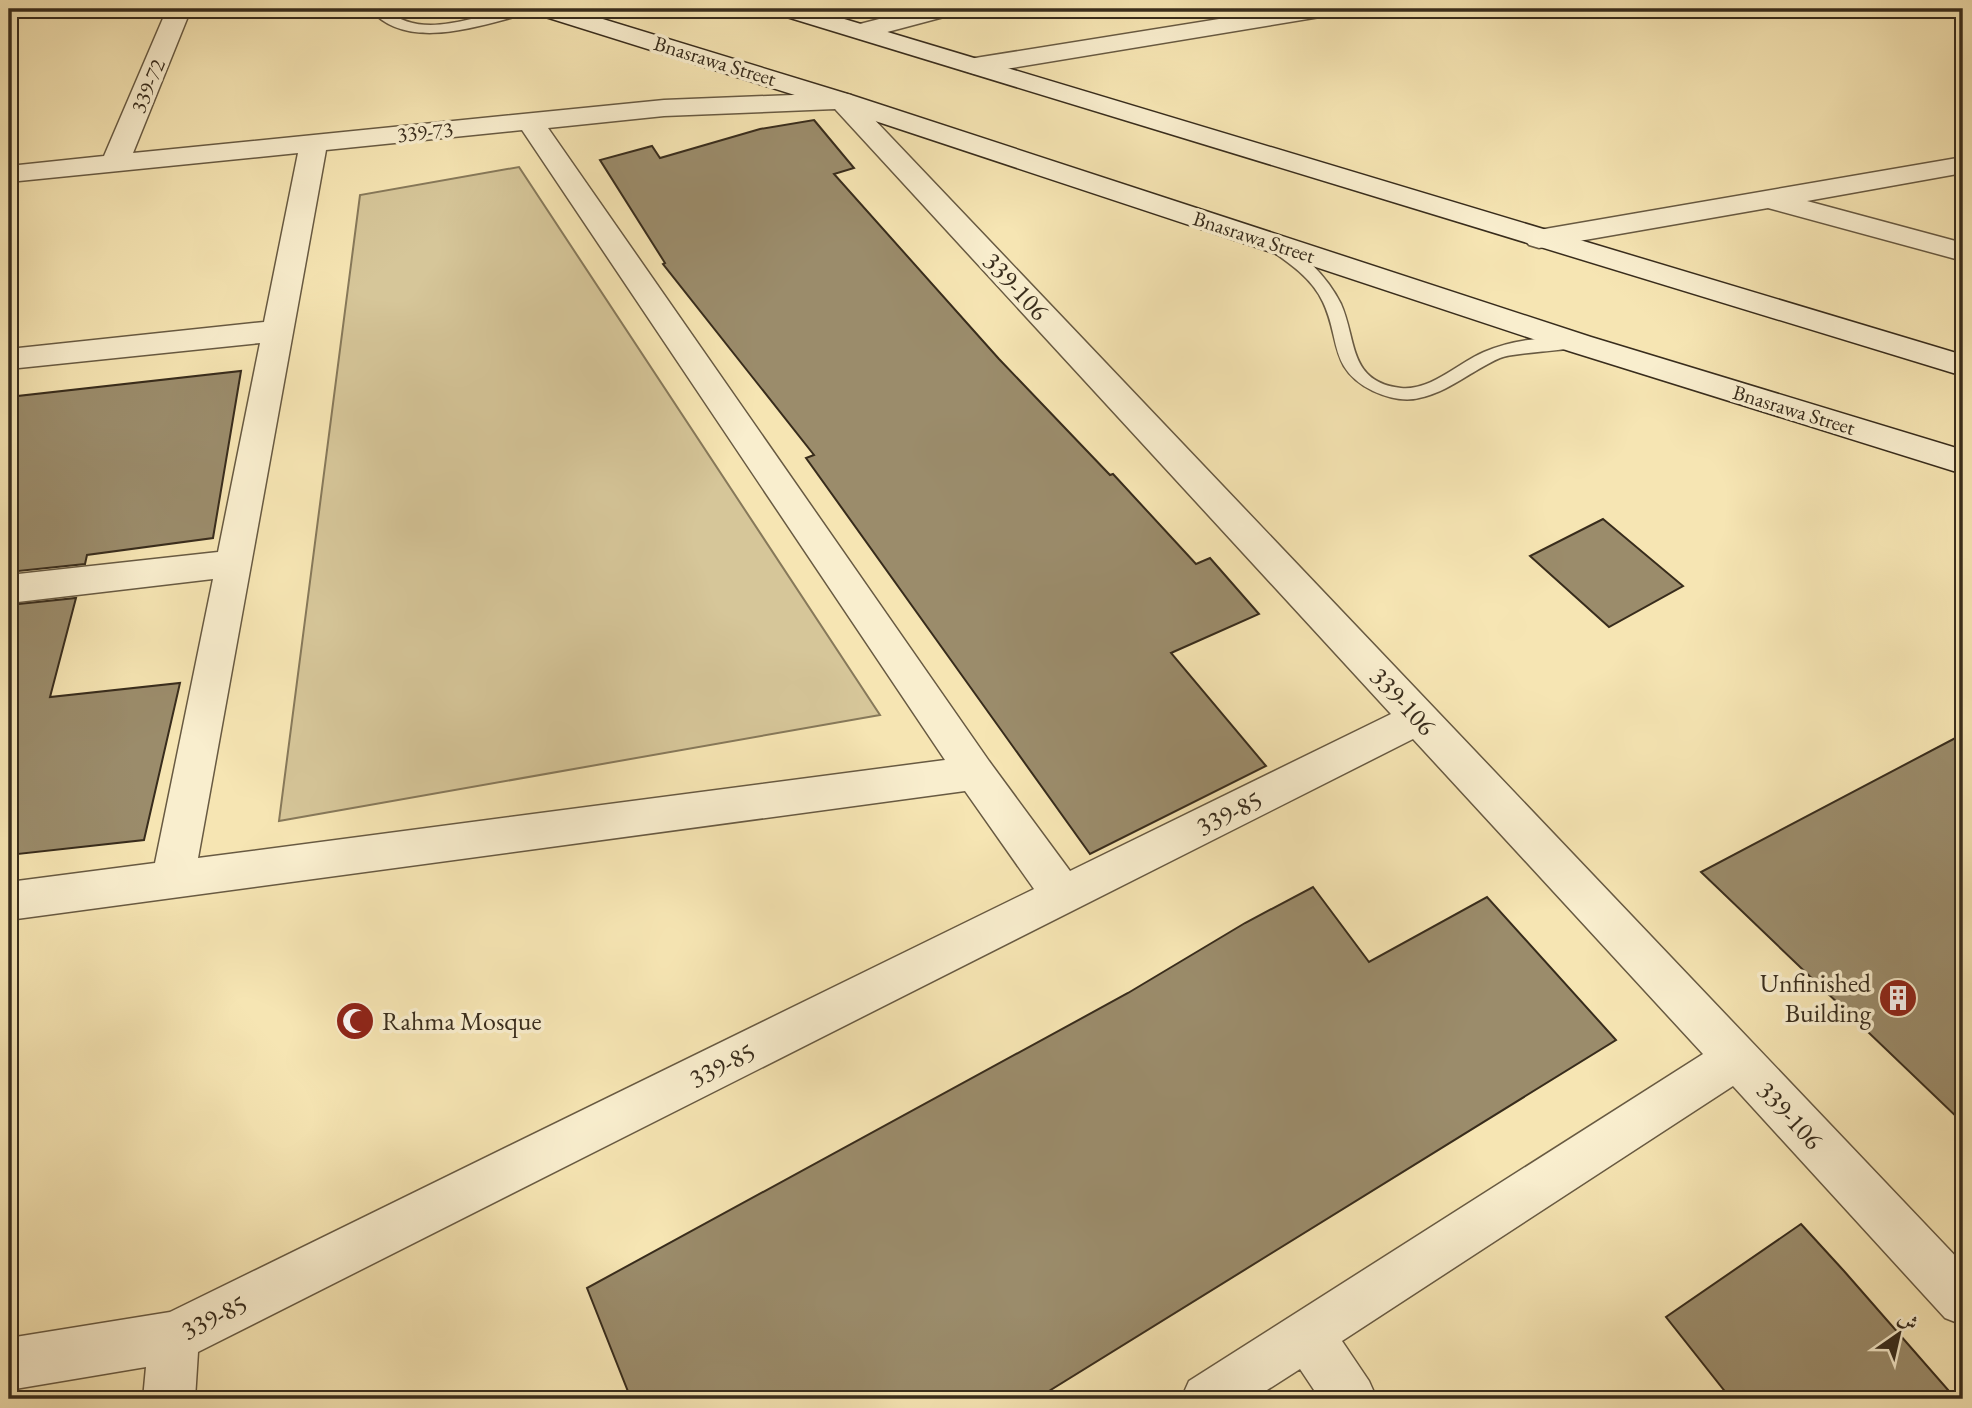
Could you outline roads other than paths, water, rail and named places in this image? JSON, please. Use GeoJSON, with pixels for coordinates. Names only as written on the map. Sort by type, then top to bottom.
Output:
{"type":"FeatureCollection","features":[{"type":"Feature","properties":{"kind":"street","name":"339-72"},"geometry":{"type":"LineString","coordinates":[[115,163],[179,9]]}},
{"type":"Feature","properties":{"kind":"street","name":"Bnasrawa Street"},"geometry":{"type":"LineString","coordinates":[[545,9],[842,101],[1580,344],[1963,463]]}},
{"type":"Feature","properties":{"kind":"street"},"geometry":{"type":"LineString","coordinates":[[786,9],[1963,366]]}},
{"type":"Feature","properties":{"kind":"street"},"geometry":{"type":"LineString","coordinates":[[975,66],[1326,9]]}},
{"type":"Feature","properties":{"kind":"street"},"geometry":{"type":"LineString","coordinates":[[861,31],[939,10]]}},
{"type":"Feature","properties":{"kind":"street","name":"339-73"},"geometry":{"type":"LineString","coordinates":[[9,174],[664,108],[842,101]]}},
{"type":"Feature","properties":{"kind":"street","name":"339-106"},"geometry":{"type":"LineString","coordinates":[[842,101],[1963,1300]]}},
{"type":"Feature","properties":{"kind":"street"},"geometry":{"type":"LineString","coordinates":[[530,122],[975,773],[1063,895]]}},
{"type":"Feature","properties":{"kind":"street"},"geometry":{"type":"LineString","coordinates":[[173,879],[314,143]]}},
{"type":"Feature","properties":{"kind":"street"},"geometry":{"type":"LineString","coordinates":[[1539,239],[1963,165]]}},
{"type":"Feature","properties":{"kind":"street"},"geometry":{"type":"LineString","coordinates":[[1765,198],[1963,252]]}},
{"type":"Feature","properties":{"kind":"street"},"geometry":{"type":"LineString","coordinates":[[9,359],[278,331]]}},
{"type":"Feature","properties":{"kind":"street"},"geometry":{"type":"LineString","coordinates":[[9,589],[234,563]]}},
{"type":"Feature","properties":{"kind":"street","name":"339-85"},"geometry":{"type":"LineString","coordinates":[[9,1364],[174,1337],[1419,718]]}},
{"type":"Feature","properties":{"kind":"street"},"geometry":{"type":"LineString","coordinates":[[9,901],[975,773]]}},
{"type":"Feature","properties":{"kind":"street"},"geometry":{"type":"LineString","coordinates":[[1207,1399],[1737,1058]]}},
{"type":"Feature","properties":{"kind":"street"},"geometry":{"type":"LineString","coordinates":[[1307,1334],[1351,1399]]}},
{"type":"Feature","properties":{"kind":"street"},"geometry":{"type":"LineString","coordinates":[[169,1399],[174,1337]]}},
{"type":"Feature","properties":{"kind":"lane"},"geometry":{"type":"LineString","coordinates":[[377,9],[398,23],[425,28],[457,27],[526,9]]}},
{"type":"Feature","properties":{"kind":"lane"},"geometry":{"type":"LineString","coordinates":[[1270,243],[1306,269],[1320,284],[1338,318],[1348,364],[1360,377],[1379,388],[1401,393],[1422,393],[1440,387],[1473,364],[1511,349],[1556,343],[1580,344]]}},
{"type":"Feature","properties":{"kind":"place","name":"Unfinished Building"},"geometry":{"type":"Point","coordinates":[1898,998]}},
{"type":"Feature","properties":{"kind":"place","name":"Rahma Mosque"},"geometry":{"type":"Point","coordinates":[355,1021]}}]}
